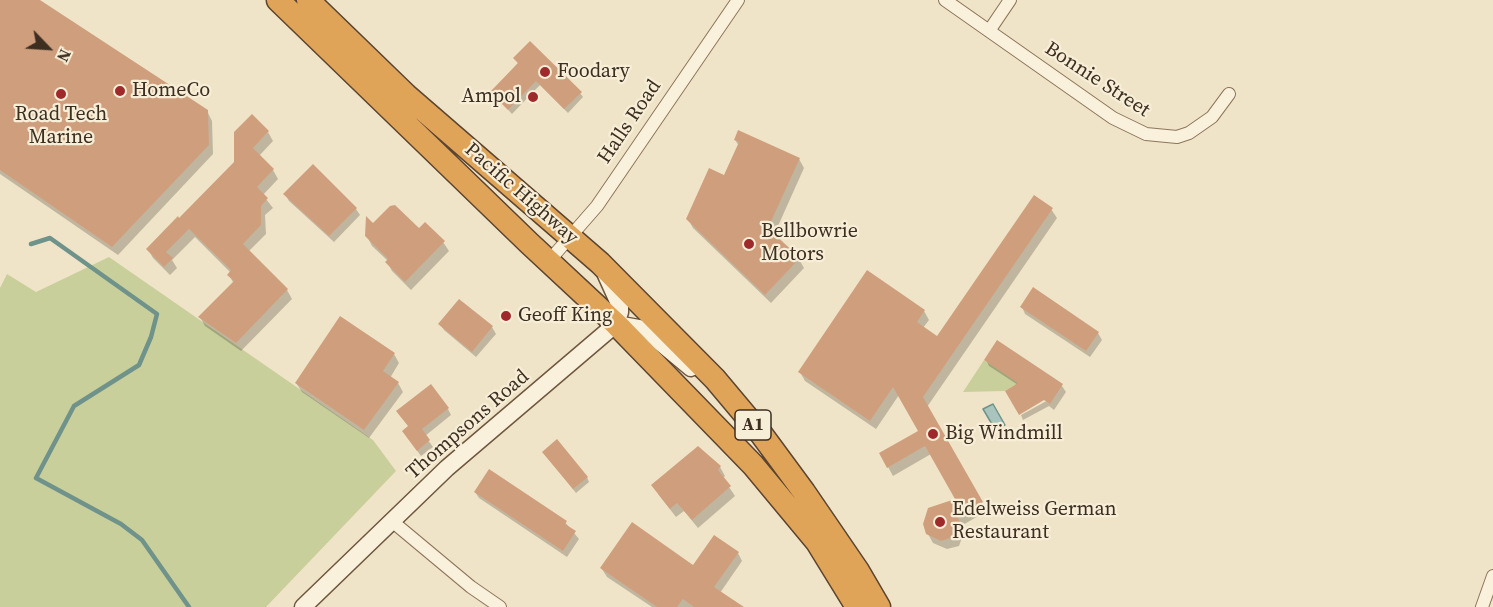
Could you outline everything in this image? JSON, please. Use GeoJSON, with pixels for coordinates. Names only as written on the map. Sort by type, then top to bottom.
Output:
{"type":"FeatureCollection","features":[{"type":"Feature","properties":{"kind":"highway","name":"Pacific Highway"},"geometry":{"type":"LineString","coordinates":[[278,0],[548,262],[616,324],[777,492],[817,542],[857,607]]}},
{"type":"Feature","properties":{"kind":"highway","name":"Pacific Highway"},"geometry":{"type":"LineString","coordinates":[[308,0],[406,95],[600,263],[644,305],[762,435],[858,571],[879,607]]}},
{"type":"Feature","properties":{"kind":"street","name":"Halls Road"},"geometry":{"type":"LineString","coordinates":[[548,262],[597,206],[738,0]]}},
{"type":"Feature","properties":{"kind":"street","name":"Bonnie Street"},"geometry":{"type":"LineString","coordinates":[[945,0],[1113,118],[1146,134],[1177,137],[1190,133],[1212,117],[1229,94]]}},
{"type":"Feature","properties":{"kind":"street"},"geometry":{"type":"LineString","coordinates":[[989,31],[1010,0]]}},
{"type":"Feature","properties":{"kind":"street"},"geometry":{"type":"LineString","coordinates":[[600,263],[620,306],[616,324]]}},
{"type":"Feature","properties":{"kind":"street","name":"Pacific Highway"},"geometry":{"type":"LineString","coordinates":[[616,324],[636,327],[650,333],[689,367],[727,394]]}},
{"type":"Feature","properties":{"kind":"street","name":"Thompsons Road"},"geometry":{"type":"LineString","coordinates":[[303,607],[447,468],[616,324]]}},
{"type":"Feature","properties":{"kind":"street"},"geometry":{"type":"LineString","coordinates":[[393,522],[471,587],[500,607]]}},
{"type":"Feature","properties":{"kind":"street"},"geometry":{"type":"LineString","coordinates":[[1482,607],[1493,576]]}},
{"type":"Feature","properties":{"kind":"green space"},"geometry":{"type":"Polygon","coordinates":[[[109,257],[373,440],[396,471],[266,607],[0,607],[0,288],[7,274],[36,292],[109,257]]]}},
{"type":"Feature","properties":{"kind":"green space"},"geometry":{"type":"Polygon","coordinates":[[[984,360],[1025,387],[1019,391],[1015,385],[1005,391],[963,392],[984,360]]]}},
{"type":"Feature","properties":{"kind":"water"},"geometry":{"type":"Polygon","coordinates":[[[993,404],[1005,425],[996,431],[983,409],[993,404]]]}},
{"type":"Feature","properties":{"kind":"building","name":"HomeCo"},"geometry":{"type":"Polygon","coordinates":[[[0,0],[40,0],[208,110],[209,145],[112,247],[0,170],[0,0]]]}},
{"type":"Feature","properties":{"kind":"building","name":"Foodary"},"geometry":{"type":"Polygon","coordinates":[[[530,41],[582,92],[564,109],[536,81],[508,110],[490,92],[518,63],[513,58],[530,41]]]}},
{"type":"Feature","properties":{"kind":"building"},"geometry":{"type":"Polygon","coordinates":[[[252,114],[269,131],[253,148],[274,169],[257,187],[268,198],[261,206],[261,225],[243,244],[288,289],[236,343],[198,317],[234,281],[227,275],[231,270],[189,229],[166,252],[173,258],[164,267],[146,249],[234,162],[234,132],[252,114]]]}},
{"type":"Feature","properties":{"kind":"building"},"geometry":{"type":"Polygon","coordinates":[[[738,130],[800,158],[768,228],[800,258],[765,295],[686,219],[709,168],[724,175],[739,142],[734,140],[738,130]]]}},
{"type":"Feature","properties":{"kind":"building"},"geometry":{"type":"Polygon","coordinates":[[[313,164],[357,208],[329,236],[283,194],[313,164]]]}},
{"type":"Feature","properties":{"kind":"building"},"geometry":{"type":"Polygon","coordinates":[[[1034,195],[1053,208],[923,397],[983,502],[957,516],[960,522],[954,537],[941,541],[926,534],[923,524],[928,508],[955,499],[925,446],[887,468],[879,453],[918,431],[893,387],[870,421],[798,372],[867,270],[925,310],[917,322],[937,336],[1034,195]]]}},
{"type":"Feature","properties":{"kind":"building"},"geometry":{"type":"Polygon","coordinates":[[[395,205],[419,228],[425,222],[445,241],[405,282],[385,262],[388,259],[365,236],[366,216],[373,223],[390,206],[395,205]]]}},
{"type":"Feature","properties":{"kind":"building"},"geometry":{"type":"Polygon","coordinates":[[[1033,287],[1099,332],[1086,351],[1020,307],[1033,287]]]}},
{"type":"Feature","properties":{"kind":"building"},"geometry":{"type":"Polygon","coordinates":[[[459,299],[493,326],[472,352],[438,324],[459,299]]]}},
{"type":"Feature","properties":{"kind":"building"},"geometry":{"type":"Polygon","coordinates":[[[340,316],[395,353],[383,371],[399,382],[364,430],[295,383],[340,316]]]}},
{"type":"Feature","properties":{"kind":"building"},"geometry":{"type":"Polygon","coordinates":[[[997,340],[1063,384],[1050,404],[1044,400],[1019,415],[1005,391],[1018,383],[984,360],[997,340]]]}},
{"type":"Feature","properties":{"kind":"building"},"geometry":{"type":"Polygon","coordinates":[[[431,384],[449,408],[422,429],[430,440],[417,451],[402,431],[408,426],[396,411],[431,384]]]}},
{"type":"Feature","properties":{"kind":"building"},"geometry":{"type":"Polygon","coordinates":[[[557,439],[588,477],[573,489],[542,452],[557,439]]]}},
{"type":"Feature","properties":{"kind":"building"},"geometry":{"type":"Polygon","coordinates":[[[698,446],[721,466],[718,470],[731,486],[692,520],[677,503],[670,509],[651,485],[698,446]]]}},
{"type":"Feature","properties":{"kind":"building"},"geometry":{"type":"Polygon","coordinates":[[[489,469],[567,521],[565,524],[576,531],[563,551],[474,492],[489,469]]]}},
{"type":"Feature","properties":{"kind":"building"},"geometry":{"type":"Polygon","coordinates":[[[632,522],[693,565],[714,535],[739,552],[714,587],[744,607],[694,607],[683,599],[677,607],[657,607],[600,568],[632,522]]]}},
{"type":"Feature","properties":{"kind":"waterway"},"geometry":{"type":"LineString","coordinates":[[31,244],[50,238],[157,314],[151,337],[139,365],[74,406],[36,478],[121,524],[142,540],[189,607]]}},
{"type":"Feature","properties":{"kind":"place","name":"Foodary"},"geometry":{"type":"Point","coordinates":[545,72]}},
{"type":"Feature","properties":{"kind":"place","name":"HomeCo"},"geometry":{"type":"Point","coordinates":[120,91]}},
{"type":"Feature","properties":{"kind":"place","name":"Road Tech Marine"},"geometry":{"type":"Point","coordinates":[61,94]}},
{"type":"Feature","properties":{"kind":"place","name":"Ampol"},"geometry":{"type":"Point","coordinates":[533,97]}},
{"type":"Feature","properties":{"kind":"place","name":"Bellbowrie Motors"},"geometry":{"type":"Point","coordinates":[749,244]}},
{"type":"Feature","properties":{"kind":"place","name":"Geoff King"},"geometry":{"type":"Point","coordinates":[506,316]}},
{"type":"Feature","properties":{"kind":"place","name":"Big Windmill"},"geometry":{"type":"Point","coordinates":[933,434]}},
{"type":"Feature","properties":{"kind":"place","name":"Edelweiss German Restaurant"},"geometry":{"type":"Point","coordinates":[940,522]}}]}
